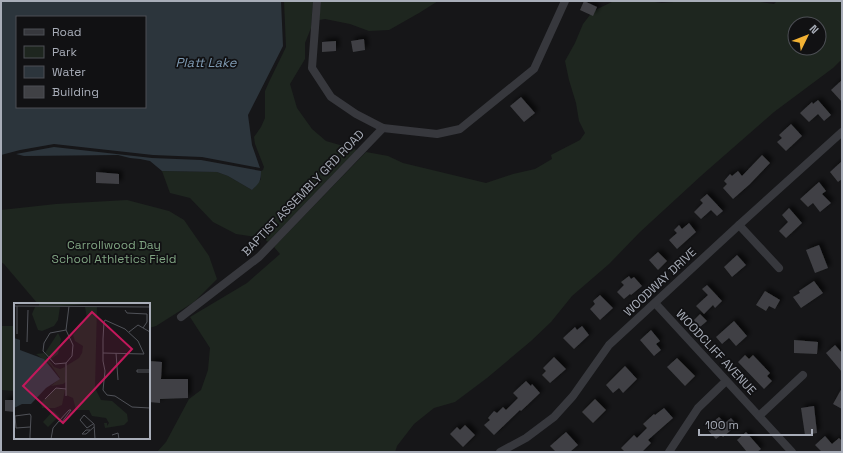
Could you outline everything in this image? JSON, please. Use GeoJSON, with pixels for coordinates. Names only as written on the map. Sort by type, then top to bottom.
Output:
{"type":"FeatureCollection","features":[{"type":"Feature","properties":{"kind":"street","name":"BAPTIST ASSEMBLY GRD ROAD"},"geometry":{"type":"LineString","coordinates":[[317,1],[312,68],[331,97],[356,114],[383,128],[437,134],[460,129],[534,69],[565,1]]}},
{"type":"Feature","properties":{"kind":"street","name":"BAPTIST ASSEMBLY GRD ROAD"},"geometry":{"type":"LineString","coordinates":[[181,317],[259,257],[383,128]]}},
{"type":"Feature","properties":{"kind":"street","name":"WOODWAY DRIVE"},"geometry":{"type":"LineString","coordinates":[[500,452],[526,438],[554,417],[573,396],[610,345],[842,132]]}},
{"type":"Feature","properties":{"kind":"street"},"geometry":{"type":"LineString","coordinates":[[740,225],[780,268]]}},
{"type":"Feature","properties":{"kind":"street","name":"WOODCLIFF AVENUE"},"geometry":{"type":"LineString","coordinates":[[655,303],[792,452]]}},
{"type":"Feature","properties":{"kind":"street"},"geometry":{"type":"LineString","coordinates":[[759,416],[803,375]]}},
{"type":"Feature","properties":{"kind":"street"},"geometry":{"type":"LineString","coordinates":[[669,452],[698,408],[726,381]]}},
{"type":"Feature","properties":{"kind":"green space"},"geometry":{"type":"Polygon","coordinates":[[[284,1],[313,1],[311,28],[305,43],[305,59],[290,84],[297,108],[312,129],[326,141],[357,150],[268,242],[263,238],[236,234],[213,222],[190,198],[170,193],[162,171],[217,172],[228,176],[252,190],[261,179],[261,171],[264,167],[255,144],[254,137],[265,118],[265,91],[286,47],[284,1]]]}},
{"type":"Feature","properties":{"kind":"green space"},"geometry":{"type":"Polygon","coordinates":[[[321,1],[438,1],[389,30],[369,31],[350,24],[325,19],[319,20],[321,1]]]}},
{"type":"Feature","properties":{"kind":"green space"},"geometry":{"type":"Polygon","coordinates":[[[623,1],[648,1],[662,3],[685,1],[754,1],[774,4],[777,1],[842,1],[842,59],[833,68],[774,112],[702,175],[640,232],[609,264],[572,296],[551,322],[531,341],[487,378],[455,402],[434,408],[414,424],[397,446],[395,452],[157,452],[166,442],[189,399],[201,390],[208,370],[210,348],[190,317],[247,283],[280,254],[274,247],[366,152],[388,156],[403,163],[486,183],[513,174],[535,169],[552,159],[551,155],[580,140],[585,133],[579,121],[565,61],[583,24],[593,11],[612,2],[623,1]]]}},
{"type":"Feature","properties":{"kind":"green space","name":"Carrollwood Day School Athletics Field"},"geometry":{"type":"Polygon","coordinates":[[[127,200],[169,211],[184,220],[209,256],[217,279],[194,302],[156,326],[150,328],[150,303],[37,303],[1,262],[1,210],[56,204],[127,200]]]}},
{"type":"Feature","properties":{"kind":"green space"},"geometry":{"type":"Polygon","coordinates":[[[1,326],[14,326],[14,391],[1,390],[1,326]]]}},
{"type":"Feature","properties":{"kind":"water","name":"Platt Lake"},"geometry":{"type":"Polygon","coordinates":[[[1,1],[281,1],[283,46],[248,115],[252,145],[260,168],[202,157],[153,155],[54,144],[1,155],[1,1]]]}},
{"type":"Feature","properties":{"kind":"water"},"geometry":{"type":"Polygon","coordinates":[[[54,147],[152,158],[201,160],[261,171],[261,178],[252,190],[228,176],[217,172],[162,171],[150,161],[118,155],[24,156],[16,154],[54,147]]]}},
{"type":"Feature","properties":{"kind":"building"},"geometry":{"type":"Polygon","coordinates":[[[584,1],[597,7],[593,16],[580,10],[584,1]]]}},
{"type":"Feature","properties":{"kind":"building"},"geometry":{"type":"Polygon","coordinates":[[[364,39],[365,50],[353,52],[351,41],[364,39]]]}},
{"type":"Feature","properties":{"kind":"building"},"geometry":{"type":"Polygon","coordinates":[[[336,41],[336,51],[322,52],[322,42],[336,41]]]}},
{"type":"Feature","properties":{"kind":"building"},"geometry":{"type":"Polygon","coordinates":[[[842,80],[842,102],[831,90],[842,80]]]}},
{"type":"Feature","properties":{"kind":"building"},"geometry":{"type":"Polygon","coordinates":[[[521,97],[535,113],[524,122],[510,106],[521,97]]]}},
{"type":"Feature","properties":{"kind":"building"},"geometry":{"type":"Polygon","coordinates":[[[818,100],[831,115],[824,121],[818,114],[809,122],[800,113],[812,102],[813,104],[818,100]]]}},
{"type":"Feature","properties":{"kind":"building"},"geometry":{"type":"Polygon","coordinates":[[[791,124],[802,136],[786,151],[777,142],[782,138],[779,135],[791,124]]]}},
{"type":"Feature","properties":{"kind":"building"},"geometry":{"type":"Polygon","coordinates":[[[762,155],[770,163],[733,199],[723,188],[727,184],[724,181],[730,174],[732,176],[738,171],[742,176],[762,155]]]}},
{"type":"Feature","properties":{"kind":"building"},"geometry":{"type":"Polygon","coordinates":[[[842,161],[842,179],[838,182],[830,172],[842,161]]]}},
{"type":"Feature","properties":{"kind":"building"},"geometry":{"type":"Polygon","coordinates":[[[96,172],[119,174],[119,184],[96,183],[96,172]]]}},
{"type":"Feature","properties":{"kind":"building"},"geometry":{"type":"Polygon","coordinates":[[[819,182],[826,191],[822,194],[831,203],[820,212],[813,203],[808,207],[800,199],[819,182]]]}},
{"type":"Feature","properties":{"kind":"building"},"geometry":{"type":"Polygon","coordinates":[[[707,194],[723,211],[717,216],[711,210],[701,219],[694,212],[703,203],[700,200],[707,194]]]}},
{"type":"Feature","properties":{"kind":"building"},"geometry":{"type":"Polygon","coordinates":[[[789,208],[802,223],[786,238],[779,231],[788,222],[782,215],[789,208]]]}},
{"type":"Feature","properties":{"kind":"building"},"geometry":{"type":"Polygon","coordinates":[[[689,223],[696,232],[677,249],[669,240],[677,233],[674,230],[679,225],[682,229],[689,223]]]}},
{"type":"Feature","properties":{"kind":"building"},"geometry":{"type":"Polygon","coordinates":[[[819,245],[828,268],[815,273],[806,250],[819,245]]]}},
{"type":"Feature","properties":{"kind":"building"},"geometry":{"type":"Polygon","coordinates":[[[658,252],[667,261],[658,270],[649,260],[658,252]]]}},
{"type":"Feature","properties":{"kind":"building"},"geometry":{"type":"Polygon","coordinates":[[[737,255],[746,265],[732,277],[724,267],[737,255]]]}},
{"type":"Feature","properties":{"kind":"building"},"geometry":{"type":"Polygon","coordinates":[[[629,276],[631,279],[634,277],[642,286],[624,299],[617,292],[624,285],[621,282],[629,276]]]}},
{"type":"Feature","properties":{"kind":"building"},"geometry":{"type":"Polygon","coordinates":[[[814,281],[823,293],[801,308],[793,297],[814,281]]]}},
{"type":"Feature","properties":{"kind":"building"},"geometry":{"type":"Polygon","coordinates":[[[707,285],[722,301],[715,308],[713,305],[704,314],[696,306],[708,295],[702,289],[707,285]]]}},
{"type":"Feature","properties":{"kind":"building"},"geometry":{"type":"Polygon","coordinates":[[[765,291],[780,300],[775,309],[769,306],[766,311],[756,305],[765,291]]]}},
{"type":"Feature","properties":{"kind":"building"},"geometry":{"type":"Polygon","coordinates":[[[600,295],[613,308],[600,320],[590,309],[595,304],[593,301],[600,295]]]}},
{"type":"Feature","properties":{"kind":"building"},"geometry":{"type":"Polygon","coordinates":[[[700,314],[707,321],[700,327],[694,320],[700,314]]]}},
{"type":"Feature","properties":{"kind":"building"},"geometry":{"type":"Polygon","coordinates":[[[734,321],[747,336],[736,346],[729,338],[722,344],[716,337],[734,321]]]}},
{"type":"Feature","properties":{"kind":"building"},"geometry":{"type":"Polygon","coordinates":[[[582,326],[589,335],[574,349],[563,338],[575,327],[577,330],[582,326]]]}},
{"type":"Feature","properties":{"kind":"building"},"geometry":{"type":"Polygon","coordinates":[[[651,330],[660,341],[656,344],[661,350],[654,356],[640,340],[651,330]]]}},
{"type":"Feature","properties":{"kind":"building"},"geometry":{"type":"Polygon","coordinates":[[[794,340],[818,342],[817,354],[794,353],[794,340]]]}},
{"type":"Feature","properties":{"kind":"building"},"geometry":{"type":"Polygon","coordinates":[[[835,345],[842,353],[842,372],[826,353],[835,345]]]}},
{"type":"Feature","properties":{"kind":"building"},"geometry":{"type":"Polygon","coordinates":[[[745,355],[749,359],[753,355],[770,373],[767,376],[772,381],[764,389],[738,362],[745,355]]]}},
{"type":"Feature","properties":{"kind":"building"},"geometry":{"type":"Polygon","coordinates":[[[554,357],[566,369],[550,383],[542,375],[546,371],[543,368],[554,357]]]}},
{"type":"Feature","properties":{"kind":"building"},"geometry":{"type":"Polygon","coordinates":[[[677,358],[695,376],[685,386],[667,367],[677,358]]]}},
{"type":"Feature","properties":{"kind":"building"},"geometry":{"type":"Polygon","coordinates":[[[150,361],[162,362],[161,379],[188,379],[188,398],[160,399],[160,403],[150,402],[150,361]]]}},
{"type":"Feature","properties":{"kind":"building"},"geometry":{"type":"Polygon","coordinates":[[[625,366],[637,379],[623,393],[619,388],[613,393],[606,385],[625,366]]]}},
{"type":"Feature","properties":{"kind":"building"},"geometry":{"type":"Polygon","coordinates":[[[526,381],[531,386],[532,384],[540,393],[494,435],[484,425],[490,420],[488,418],[494,411],[497,413],[503,407],[506,410],[518,398],[513,393],[526,381]]]}},
{"type":"Feature","properties":{"kind":"building"},"geometry":{"type":"Polygon","coordinates":[[[842,388],[842,409],[833,404],[842,388]]]}},
{"type":"Feature","properties":{"kind":"building"},"geometry":{"type":"Polygon","coordinates":[[[595,399],[606,410],[593,423],[582,412],[595,399]]]}},
{"type":"Feature","properties":{"kind":"building"},"geometry":{"type":"Polygon","coordinates":[[[5,400],[14,400],[14,412],[5,411],[5,400]]]}},
{"type":"Feature","properties":{"kind":"building"},"geometry":{"type":"Polygon","coordinates":[[[814,406],[817,433],[805,435],[801,408],[814,406]]]}},
{"type":"Feature","properties":{"kind":"building"},"geometry":{"type":"Polygon","coordinates":[[[664,408],[673,418],[648,440],[651,443],[642,452],[625,452],[621,448],[634,435],[637,438],[647,428],[643,424],[654,414],[655,415],[664,408]]]}},
{"type":"Feature","properties":{"kind":"building"},"geometry":{"type":"Polygon","coordinates":[[[719,417],[725,423],[731,418],[737,425],[723,437],[721,435],[716,439],[706,428],[719,417]]]}},
{"type":"Feature","properties":{"kind":"building"},"geometry":{"type":"Polygon","coordinates":[[[465,425],[475,435],[463,447],[450,434],[457,427],[460,430],[465,425]]]}},
{"type":"Feature","properties":{"kind":"building"},"geometry":{"type":"Polygon","coordinates":[[[566,432],[578,445],[570,452],[556,452],[550,446],[566,432]]]}},
{"type":"Feature","properties":{"kind":"building"},"geometry":{"type":"Polygon","coordinates":[[[746,432],[761,449],[757,452],[747,452],[737,440],[746,432]]]}},
{"type":"Feature","properties":{"kind":"building"},"geometry":{"type":"Polygon","coordinates":[[[825,436],[832,444],[839,438],[842,441],[842,452],[822,452],[815,445],[825,436]]]}}]}
